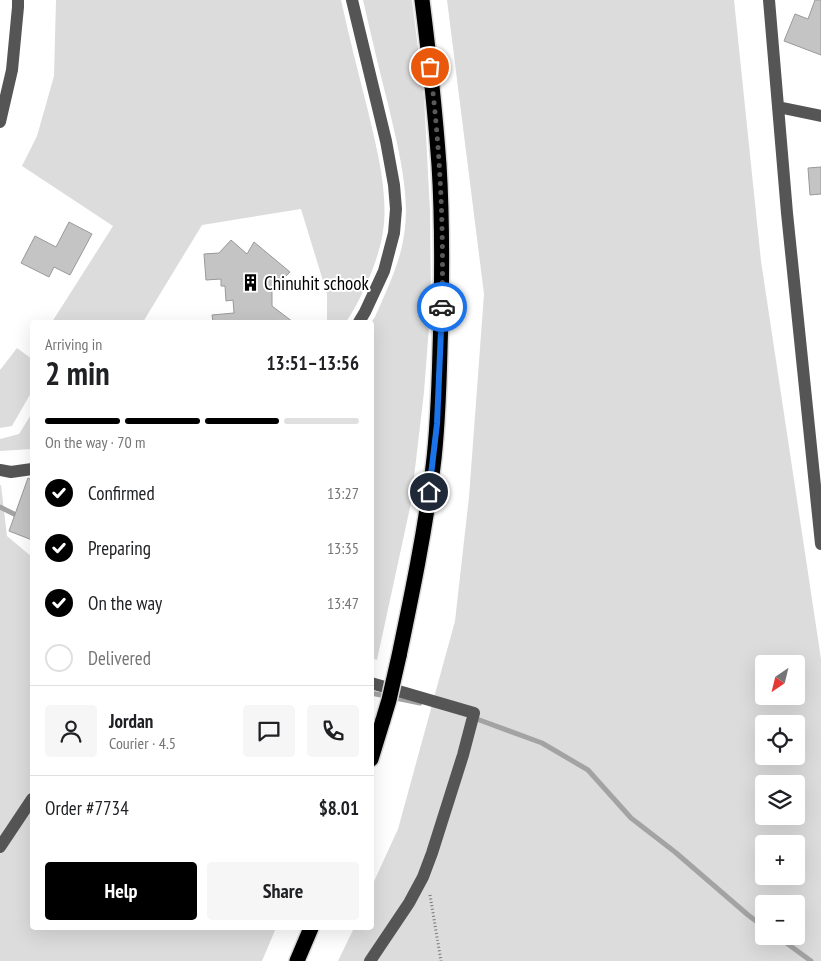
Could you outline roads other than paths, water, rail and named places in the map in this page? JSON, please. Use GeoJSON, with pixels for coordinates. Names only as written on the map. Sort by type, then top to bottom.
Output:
{"type":"FeatureCollection","features":[{"type":"Feature","properties":{"kind":"highway"},"geometry":{"type":"LineString","coordinates":[[374,749],[399,656],[410,604],[427,506],[434,449],[440,369],[442,231],[439,167],[422,0]]}},
{"type":"Feature","properties":{"kind":"highway"},"geometry":{"type":"LineString","coordinates":[[297,961],[310,930]]}},
{"type":"Feature","properties":{"kind":"street"},"geometry":{"type":"LineString","coordinates":[[0,122],[12,70],[18,0]]}},
{"type":"Feature","properties":{"kind":"street"},"geometry":{"type":"LineString","coordinates":[[352,0],[386,142],[394,185],[396,209],[394,233],[384,271],[360,320]]}},
{"type":"Feature","properties":{"kind":"street"},"geometry":{"type":"LineString","coordinates":[[769,0],[786,213],[821,544]]}},
{"type":"Feature","properties":{"kind":"street"},"geometry":{"type":"LineString","coordinates":[[778,107],[821,116]]}},
{"type":"Feature","properties":{"kind":"street"},"geometry":{"type":"LineString","coordinates":[[0,470],[11,472],[30,469]]}},
{"type":"Feature","properties":{"kind":"street"},"geometry":{"type":"LineString","coordinates":[[370,961],[409,904],[426,870],[460,764],[474,713],[374,684]]}},
{"type":"Feature","properties":{"kind":"street"},"geometry":{"type":"LineString","coordinates":[[0,848],[30,802]]}},
{"type":"Feature","properties":{"kind":"waterway"},"geometry":{"type":"LineString","coordinates":[[0,507],[20,517]]}},
{"type":"Feature","properties":{"kind":"waterway"},"geometry":{"type":"LineString","coordinates":[[374,694],[420,703]]}},
{"type":"Feature","properties":{"kind":"waterway"},"geometry":{"type":"LineString","coordinates":[[474,718],[542,743],[588,770],[631,818],[675,852],[755,920]]}},
{"type":"Feature","properties":{"kind":"waterway"},"geometry":{"type":"LineString","coordinates":[[789,945],[811,961]]}},
{"type":"Feature","properties":{"kind":"place","name":"Chinuhit schook"},"geometry":{"type":"Point","coordinates":[250,283]}}]}
